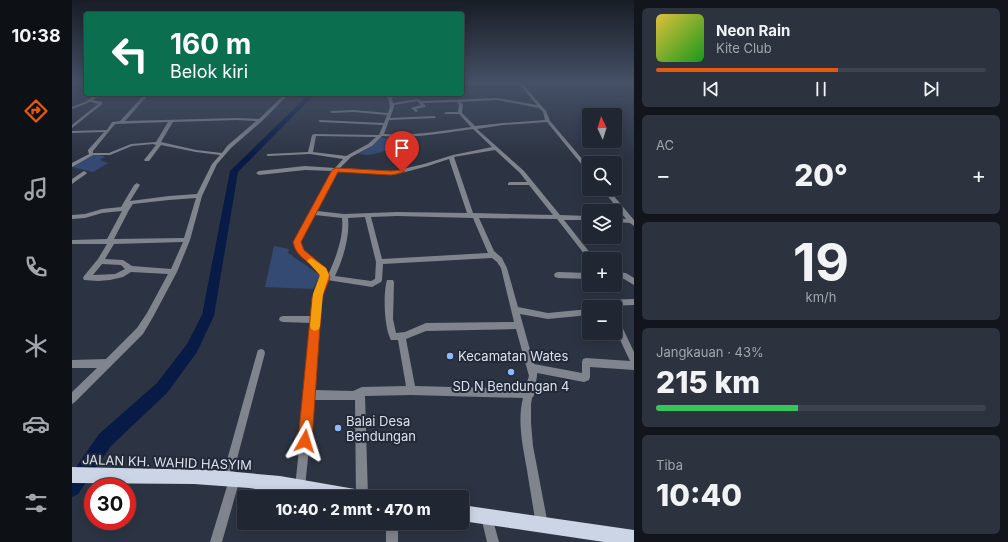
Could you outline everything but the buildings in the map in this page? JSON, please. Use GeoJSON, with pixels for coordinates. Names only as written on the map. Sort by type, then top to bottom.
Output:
{"type":"FeatureCollection","features":[{"type":"Feature","properties":{"kind":"main road","name":"JALAN KH. WAHID HASYIM"},"geometry":{"type":"LineString","coordinates":[[72,475],[231,478],[316,490]]}},
{"type":"Feature","properties":{"kind":"main road"},"geometry":{"type":"LineString","coordinates":[[469,514],[634,538]]}},
{"type":"Feature","properties":{"kind":"street"},"geometry":{"type":"LineString","coordinates":[[72,127],[96,107]]}},
{"type":"Feature","properties":{"kind":"street"},"geometry":{"type":"LineString","coordinates":[[121,122],[135,107]]}},
{"type":"Feature","properties":{"kind":"street"},"geometry":{"type":"LineString","coordinates":[[72,399],[140,331],[173,272],[187,240],[199,196],[215,164],[222,154],[272,107]]}},
{"type":"Feature","properties":{"kind":"street"},"geometry":{"type":"LineString","coordinates":[[368,216],[379,262],[378,280],[376,283],[327,277],[322,270],[301,253],[297,245],[326,186],[336,170],[347,158],[370,145],[380,136],[388,119],[391,107]]}},
{"type":"Feature","properties":{"kind":"street"},"geometry":{"type":"LineString","coordinates":[[416,111],[413,108],[417,107]]}},
{"type":"Feature","properties":{"kind":"street"},"geometry":{"type":"LineString","coordinates":[[460,107],[460,113],[474,128],[513,163],[586,252]]}},
{"type":"Feature","properties":{"kind":"street"},"geometry":{"type":"LineString","coordinates":[[541,107],[545,112],[548,121],[582,162]]}},
{"type":"Feature","properties":{"kind":"street"},"geometry":{"type":"LineString","coordinates":[[332,112],[354,111],[388,119]]}},
{"type":"Feature","properties":{"kind":"street"},"geometry":{"type":"LineString","coordinates":[[446,113],[460,113]]}},
{"type":"Feature","properties":{"kind":"street"},"geometry":{"type":"LineString","coordinates":[[320,121],[434,117]]}},
{"type":"Feature","properties":{"kind":"street"},"geometry":{"type":"LineString","coordinates":[[92,154],[90,151],[114,124],[121,122],[236,119],[260,120]]}},
{"type":"Feature","properties":{"kind":"street"},"geometry":{"type":"LineString","coordinates":[[147,160],[172,121]]}},
{"type":"Feature","properties":{"kind":"street"},"geometry":{"type":"LineString","coordinates":[[310,154],[315,132],[401,136],[548,121]]}},
{"type":"Feature","properties":{"kind":"street"},"geometry":{"type":"LineString","coordinates":[[72,132],[108,132]]}},
{"type":"Feature","properties":{"kind":"street"},"geometry":{"type":"LineString","coordinates":[[72,165],[92,154],[110,154],[131,145],[159,143],[196,151],[222,154]]}},
{"type":"Feature","properties":{"kind":"street"},"geometry":{"type":"LineString","coordinates":[[259,173],[298,168],[394,173],[432,164],[451,157],[496,148]]}},
{"type":"Feature","properties":{"kind":"street"},"geometry":{"type":"LineString","coordinates":[[268,155],[310,154],[347,158]]}},
{"type":"Feature","properties":{"kind":"street"},"geometry":{"type":"LineString","coordinates":[[451,157],[473,215],[493,255],[500,260],[504,268],[531,368],[532,381],[530,394],[526,404],[528,446],[542,525]]}},
{"type":"Feature","properties":{"kind":"street"},"geometry":{"type":"LineString","coordinates":[[72,182],[84,173]]}},
{"type":"Feature","properties":{"kind":"street"},"geometry":{"type":"LineString","coordinates":[[510,184],[531,183]]}},
{"type":"Feature","properties":{"kind":"street"},"geometry":{"type":"LineString","coordinates":[[130,269],[120,276],[103,279],[87,278],[100,261],[111,242],[124,209],[137,185]]}},
{"type":"Feature","properties":{"kind":"street"},"geometry":{"type":"LineString","coordinates":[[72,217],[85,216],[102,210],[124,209],[131,203],[135,202],[199,196]]}},
{"type":"Feature","properties":{"kind":"street"},"geometry":{"type":"LineString","coordinates":[[611,196],[633,222]]}},
{"type":"Feature","properties":{"kind":"street"},"geometry":{"type":"LineString","coordinates":[[313,213],[345,216],[393,214],[582,218]]}},
{"type":"Feature","properties":{"kind":"street"},"geometry":{"type":"LineString","coordinates":[[300,487],[310,395],[318,294],[327,277],[336,266],[345,228],[345,216]]}},
{"type":"Feature","properties":{"kind":"street"},"geometry":{"type":"LineString","coordinates":[[622,221],[633,222]]}},
{"type":"Feature","properties":{"kind":"street"},"geometry":{"type":"LineString","coordinates":[[73,243],[187,240]]}},
{"type":"Feature","properties":{"kind":"street"},"geometry":{"type":"LineString","coordinates":[[379,262],[493,255]]}},
{"type":"Feature","properties":{"kind":"street"},"geometry":{"type":"LineString","coordinates":[[100,261],[123,263],[130,269],[173,272]]}},
{"type":"Feature","properties":{"kind":"street"},"geometry":{"type":"LineString","coordinates":[[558,275],[582,276]]}},
{"type":"Feature","properties":{"kind":"street"},"geometry":{"type":"LineString","coordinates":[[622,276],[626,276],[634,282]]}},
{"type":"Feature","properties":{"kind":"street"},"geometry":{"type":"LineString","coordinates":[[390,282],[390,324],[391,332],[394,337],[402,337],[426,327],[520,325]]}},
{"type":"Feature","properties":{"kind":"street"},"geometry":{"type":"LineString","coordinates":[[622,302],[634,302]]}},
{"type":"Feature","properties":{"kind":"street"},"geometry":{"type":"LineString","coordinates":[[516,310],[548,316],[582,313]]}},
{"type":"Feature","properties":{"kind":"street"},"geometry":{"type":"LineString","coordinates":[[283,319],[316,320]]}},
{"type":"Feature","properties":{"kind":"street"},"geometry":{"type":"LineString","coordinates":[[622,335],[634,361]]}},
{"type":"Feature","properties":{"kind":"street"},"geometry":{"type":"LineString","coordinates":[[402,337],[411,390]]}},
{"type":"Feature","properties":{"kind":"street"},"geometry":{"type":"LineString","coordinates":[[216,542],[261,352]]}},
{"type":"Feature","properties":{"kind":"street"},"geometry":{"type":"LineString","coordinates":[[531,368],[584,378],[586,362],[634,366]]}},
{"type":"Feature","properties":{"kind":"street"},"geometry":{"type":"LineString","coordinates":[[72,364],[108,363]]}},
{"type":"Feature","properties":{"kind":"street"},"geometry":{"type":"LineString","coordinates":[[310,395],[354,396],[360,393],[411,390],[530,394]]}},
{"type":"Feature","properties":{"kind":"street"},"geometry":{"type":"LineString","coordinates":[[360,393],[362,490]]}},
{"type":"Feature","properties":{"kind":"street"},"geometry":{"type":"LineString","coordinates":[[487,517],[492,542]]}},
{"type":"Feature","properties":{"kind":"street"},"geometry":{"type":"LineString","coordinates":[[392,530],[392,542]]}},
{"type":"Feature","properties":{"kind":"shaded area"},"geometry":{"type":"Polygon","coordinates":[[[380,137],[390,139],[391,143],[397,143],[397,148],[369,155],[358,154],[371,147],[380,137]]]}},
{"type":"Feature","properties":{"kind":"shaded area"},"geometry":{"type":"Polygon","coordinates":[[[92,154],[105,156],[100,160],[108,163],[93,172],[72,167],[92,154]]]}},
{"type":"Feature","properties":{"kind":"shaded area"},"geometry":{"type":"Polygon","coordinates":[[[274,246],[289,249],[288,253],[320,275],[313,289],[265,287],[274,246]]]}},
{"type":"Feature","properties":{"kind":"waterway"},"geometry":{"type":"LineString","coordinates":[[72,488],[105,440],[162,388],[192,348],[208,316],[234,171],[299,107]]}},
{"type":"Feature","properties":{"kind":"slow traffic"},"geometry":{"type":"LineString","coordinates":[[311,261],[324,272],[325,275],[317,298],[315,326]]}},
{"type":"Feature","properties":{"kind":"place","name":"Kecamatan Wates"},"geometry":{"type":"Point","coordinates":[450,356]}},
{"type":"Feature","properties":{"kind":"place","name":"SD N Bendungan 4"},"geometry":{"type":"Point","coordinates":[511,372]}},
{"type":"Feature","properties":{"kind":"place","name":"Balai Desa Bendungan"},"geometry":{"type":"Point","coordinates":[338,428]}},
{"type":"Feature","properties":{"kind":"route"},"geometry":{"type":"LineString","coordinates":[[305,441],[311,384],[317,298],[325,275],[322,270],[301,253],[298,249],[297,242],[336,170],[391,173],[402,172]]}}]}
